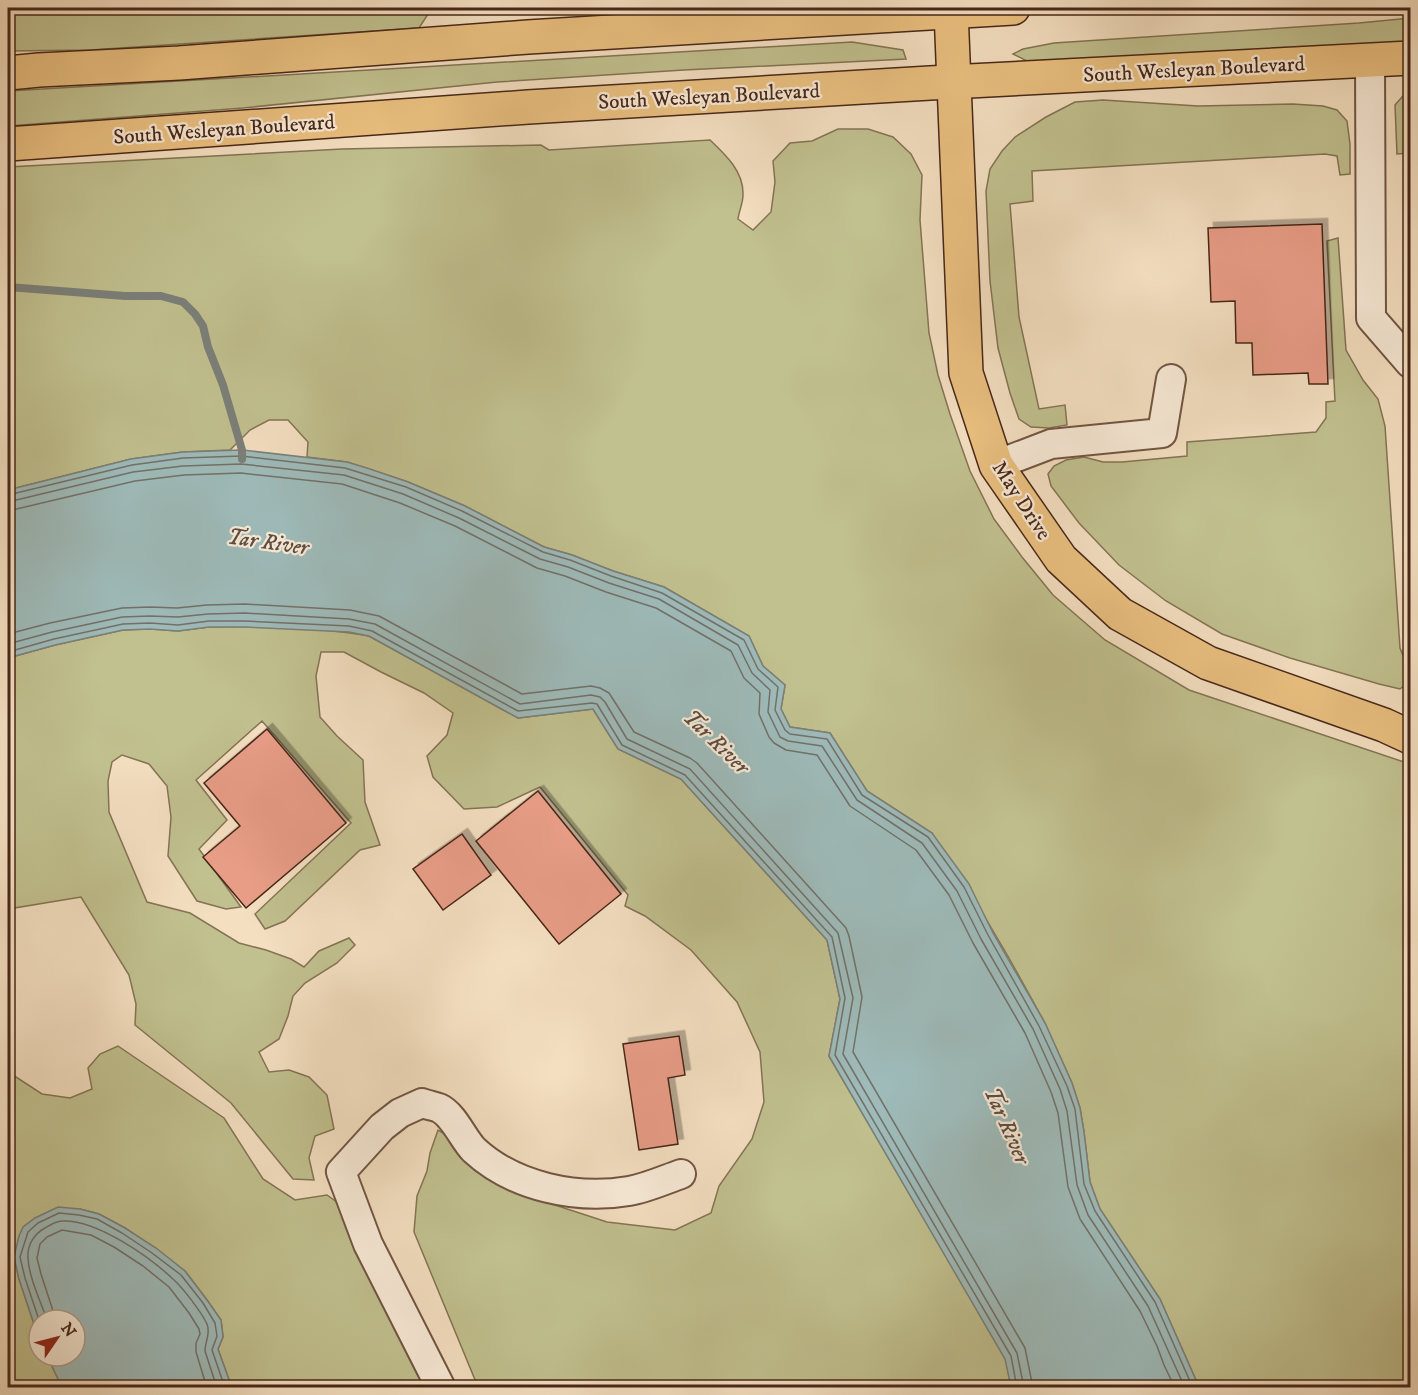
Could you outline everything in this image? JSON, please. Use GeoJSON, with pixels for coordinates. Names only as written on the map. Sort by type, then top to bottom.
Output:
{"type":"FeatureCollection","features":[{"type":"Feature","properties":{"kind":"main road"},"geometry":{"type":"LineString","coordinates":[[8,73],[191,63],[539,36],[950,9],[1013,8]]}},
{"type":"Feature","properties":{"kind":"main road","name":"May Drive"},"geometry":{"type":"LineString","coordinates":[[950,9],[966,374],[996,465],[1061,559],[1120,614],[1208,663],[1410,737]]}},
{"type":"Feature","properties":{"kind":"main road","name":"South Wesleyan Boulevard"},"geometry":{"type":"LineString","coordinates":[[8,144],[516,108],[1410,58]]}},
{"type":"Feature","properties":{"kind":"street"},"geometry":{"type":"LineString","coordinates":[[1370,60],[1371,318],[1410,363]]}},
{"type":"Feature","properties":{"kind":"street"},"geometry":{"type":"LineString","coordinates":[[996,465],[1051,444],[1162,433],[1171,378]]}},
{"type":"Feature","properties":{"kind":"street"},"geometry":{"type":"LineString","coordinates":[[441,1388],[368,1244],[341,1172],[382,1127],[400,1113],[422,1103],[441,1109],[473,1149],[494,1166],[523,1180],[554,1189],[589,1193],[629,1191],[681,1174]]}},
{"type":"Feature","properties":{"kind":"shaded area"},"geometry":{"type":"Polygon","coordinates":[[[8,8],[432,8],[419,28],[90,50],[8,51],[8,8]]]}},
{"type":"Feature","properties":{"kind":"shaded area"},"geometry":{"type":"Polygon","coordinates":[[[1410,18],[1410,42],[1029,62],[1013,54],[1023,49],[1054,43],[1410,18]]]}},
{"type":"Feature","properties":{"kind":"shaded area"},"geometry":{"type":"Polygon","coordinates":[[[852,42],[903,50],[906,59],[497,82],[243,108],[8,126],[8,91],[852,42]]]}},
{"type":"Feature","properties":{"kind":"shaded area"},"geometry":{"type":"Polygon","coordinates":[[[1410,88],[1410,153],[1397,154],[1395,105],[1410,88]]]}},
{"type":"Feature","properties":{"kind":"shaded area"},"geometry":{"type":"Polygon","coordinates":[[[1103,100],[1198,106],[1293,104],[1323,106],[1337,110],[1347,121],[1350,174],[1340,175],[1337,156],[1325,154],[1032,171],[1033,201],[1010,204],[1019,317],[1039,409],[1065,405],[1067,425],[1049,428],[1031,427],[1019,419],[998,348],[990,281],[986,191],[990,169],[1015,137],[1046,117],[1075,102],[1103,100]]]}},
{"type":"Feature","properties":{"kind":"shaded area"},"geometry":{"type":"Polygon","coordinates":[[[838,129],[868,129],[893,137],[911,154],[922,175],[920,220],[929,333],[938,375],[950,414],[970,471],[994,519],[1053,595],[1105,640],[1189,690],[1410,764],[1410,1387],[1199,1387],[1160,1299],[1100,1209],[1090,1182],[1080,1108],[1072,1083],[1045,1023],[983,914],[932,833],[867,791],[830,733],[790,727],[781,709],[785,685],[763,666],[749,636],[664,587],[544,547],[465,506],[408,482],[347,462],[307,457],[308,442],[288,420],[269,420],[250,430],[230,450],[183,452],[131,459],[8,490],[8,167],[342,149],[541,145],[549,150],[710,140],[728,158],[741,179],[743,195],[738,219],[753,230],[771,212],[775,182],[773,161],[790,143],[812,141],[838,129]]]}},
{"type":"Feature","properties":{"kind":"shaded area"},"geometry":{"type":"Polygon","coordinates":[[[1338,238],[1346,350],[1363,380],[1378,399],[1385,426],[1400,648],[1410,673],[1410,681],[1400,689],[1290,658],[1222,634],[1166,601],[1119,565],[1079,523],[1051,486],[1048,474],[1054,466],[1066,460],[1084,457],[1103,462],[1122,462],[1187,456],[1187,442],[1316,432],[1326,418],[1326,402],[1335,401],[1327,241],[1338,238]]]}},
{"type":"Feature","properties":{"kind":"shaded area"},"geometry":{"type":"Polygon","coordinates":[[[209,627],[289,628],[369,636],[518,718],[593,709],[618,749],[681,779],[827,940],[840,999],[829,1056],[1006,1359],[1011,1387],[478,1387],[414,1232],[417,1196],[427,1171],[438,1130],[452,1138],[504,1185],[607,1222],[675,1230],[711,1213],[719,1186],[752,1139],[764,1102],[760,1052],[737,1002],[691,950],[645,916],[625,906],[628,895],[540,787],[497,807],[464,809],[433,777],[427,756],[447,735],[453,713],[424,693],[344,652],[321,652],[316,676],[320,717],[363,760],[365,802],[380,845],[360,850],[285,921],[265,929],[255,914],[351,823],[262,721],[196,780],[227,820],[199,849],[241,907],[226,909],[197,901],[168,856],[171,817],[167,786],[149,764],[122,755],[112,762],[108,781],[109,812],[147,902],[190,913],[239,943],[291,959],[304,967],[319,951],[349,938],[355,945],[337,963],[305,983],[293,996],[279,1039],[259,1052],[269,1072],[289,1070],[309,1077],[327,1095],[334,1129],[315,1136],[309,1158],[314,1180],[293,1179],[231,1103],[135,1025],[136,1004],[129,975],[81,897],[8,909],[8,710],[12,707],[14,690],[8,683],[8,658],[123,630],[178,631],[209,627]]]}},
{"type":"Feature","properties":{"kind":"shaded area"},"geometry":{"type":"Polygon","coordinates":[[[118,1046],[224,1118],[263,1179],[295,1200],[327,1195],[345,1208],[430,1387],[231,1386],[218,1349],[223,1337],[221,1320],[185,1271],[125,1228],[99,1214],[80,1209],[14,1257],[29,1308],[27,1368],[53,1368],[62,1387],[8,1387],[8,1075],[13,1075],[42,1094],[70,1098],[92,1089],[88,1068],[100,1054],[118,1046]]]}},
{"type":"Feature","properties":{"kind":"water","name":"Tar River"},"geometry":{"type":"Polygon","coordinates":[[[242,450],[347,462],[408,482],[465,506],[544,547],[664,587],[749,636],[763,666],[785,685],[781,709],[790,727],[830,733],[867,791],[932,833],[969,884],[993,933],[1045,1023],[1072,1083],[1080,1108],[1090,1182],[1100,1209],[1160,1299],[1199,1387],[1011,1387],[1005,1359],[829,1056],[840,999],[827,940],[681,779],[618,749],[593,709],[518,718],[369,636],[349,632],[245,627],[209,627],[178,631],[123,630],[8,658],[8,490],[131,459],[183,452],[242,450]]]}},
{"type":"Feature","properties":{"kind":"water"},"geometry":{"type":"Polygon","coordinates":[[[58,1207],[99,1214],[156,1248],[185,1271],[221,1320],[223,1337],[218,1349],[233,1387],[62,1387],[53,1368],[87,1368],[87,1308],[29,1308],[14,1257],[23,1227],[35,1218],[58,1207]]]}},
{"type":"Feature","properties":{"kind":"building"},"geometry":{"type":"Polygon","coordinates":[[[1322,224],[1328,384],[1309,384],[1308,373],[1253,375],[1252,343],[1236,343],[1235,301],[1211,302],[1208,228],[1322,224]]]}},
{"type":"Feature","properties":{"kind":"building"},"geometry":{"type":"Polygon","coordinates":[[[267,729],[346,823],[246,908],[203,857],[240,826],[204,783],[267,729]]]}},
{"type":"Feature","properties":{"kind":"building"},"geometry":{"type":"Polygon","coordinates":[[[538,791],[621,894],[559,944],[476,841],[538,791]]]}},
{"type":"Feature","properties":{"kind":"building"},"geometry":{"type":"Polygon","coordinates":[[[462,834],[491,875],[443,910],[413,869],[462,834]]]}},
{"type":"Feature","properties":{"kind":"building"},"geometry":{"type":"Polygon","coordinates":[[[679,1036],[685,1075],[668,1078],[678,1144],[639,1150],[623,1044],[679,1036]]]}},
{"type":"Feature","properties":{"kind":"waterway"},"geometry":{"type":"LineString","coordinates":[[8,287],[125,296],[161,296],[183,302],[203,326],[208,347],[223,385],[242,450],[242,459]]}}]}
